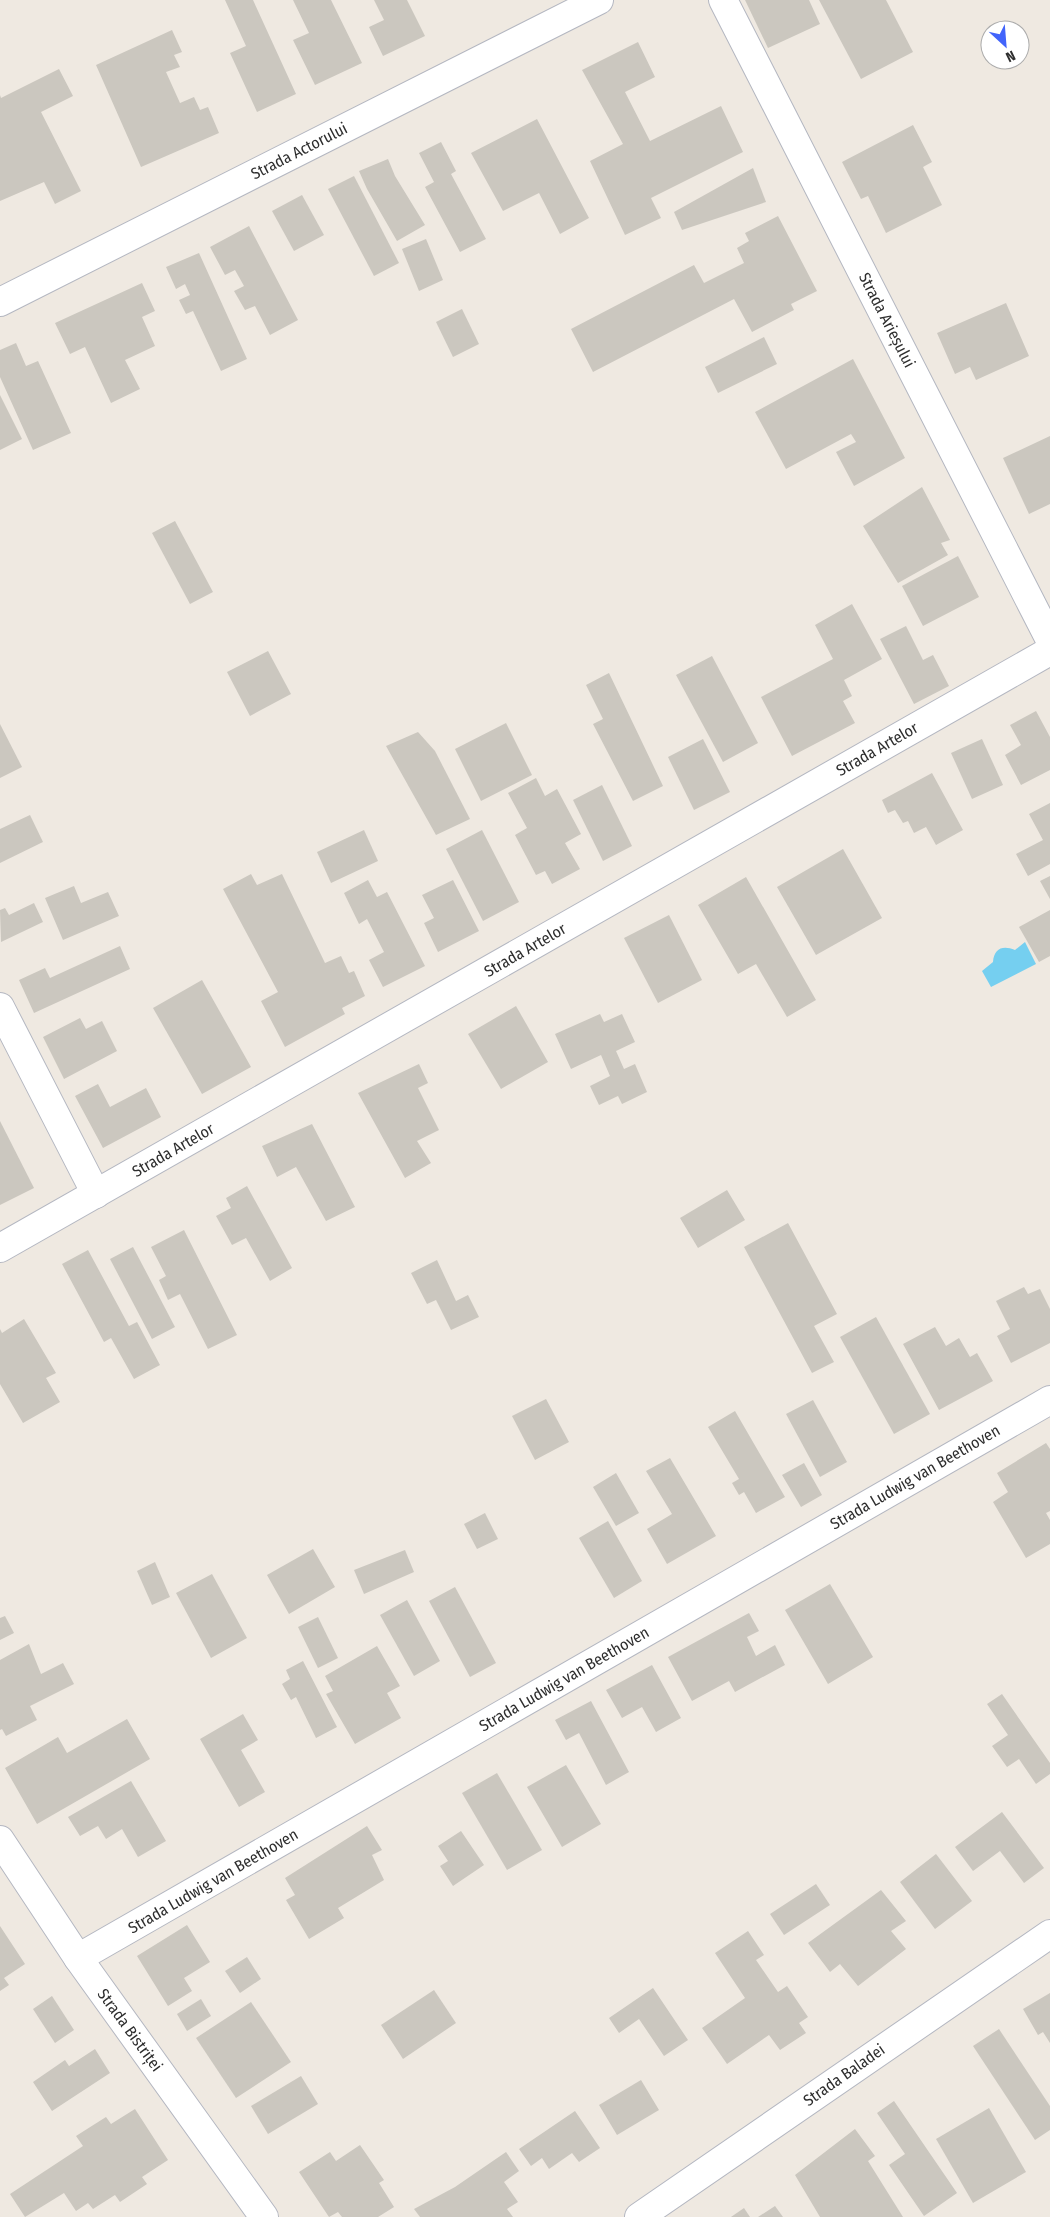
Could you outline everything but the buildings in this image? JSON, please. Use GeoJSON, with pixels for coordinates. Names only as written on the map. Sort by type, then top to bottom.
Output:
{"type":"FeatureCollection","features":[{"type":"Feature","properties":{"kind":"street","name":"Strada Actorului"},"geometry":{"type":"LineString","coordinates":[[0,302],[599,0]]}},
{"type":"Feature","properties":{"kind":"street","name":"Strada Arieșului"},"geometry":{"type":"LineString","coordinates":[[723,0],[1050,640]]}},
{"type":"Feature","properties":{"kind":"street","name":"Strada Artelor"},"geometry":{"type":"LineString","coordinates":[[0,1248],[1050,651]]}},
{"type":"Feature","properties":{"kind":"street"},"geometry":{"type":"LineString","coordinates":[[0,1007],[96,1194]]}},
{"type":"Feature","properties":{"kind":"street","name":"Strada Ludwig van Beethoven"},"geometry":{"type":"LineString","coordinates":[[78,1958],[1050,1400]]}},
{"type":"Feature","properties":{"kind":"street","name":"Strada Bistriței"},"geometry":{"type":"LineString","coordinates":[[0,1840],[78,1958],[264,2217]]}},
{"type":"Feature","properties":{"kind":"street","name":"Strada Baladei"},"geometry":{"type":"LineString","coordinates":[[639,2217],[1050,1934]]}},
{"type":"Feature","properties":{"kind":"water"},"geometry":{"type":"Polygon","coordinates":[[[1025,942],[1036,964],[991,987],[982,971],[993,962],[997,951],[1003,948],[1015,950],[1025,942]]]}}]}
